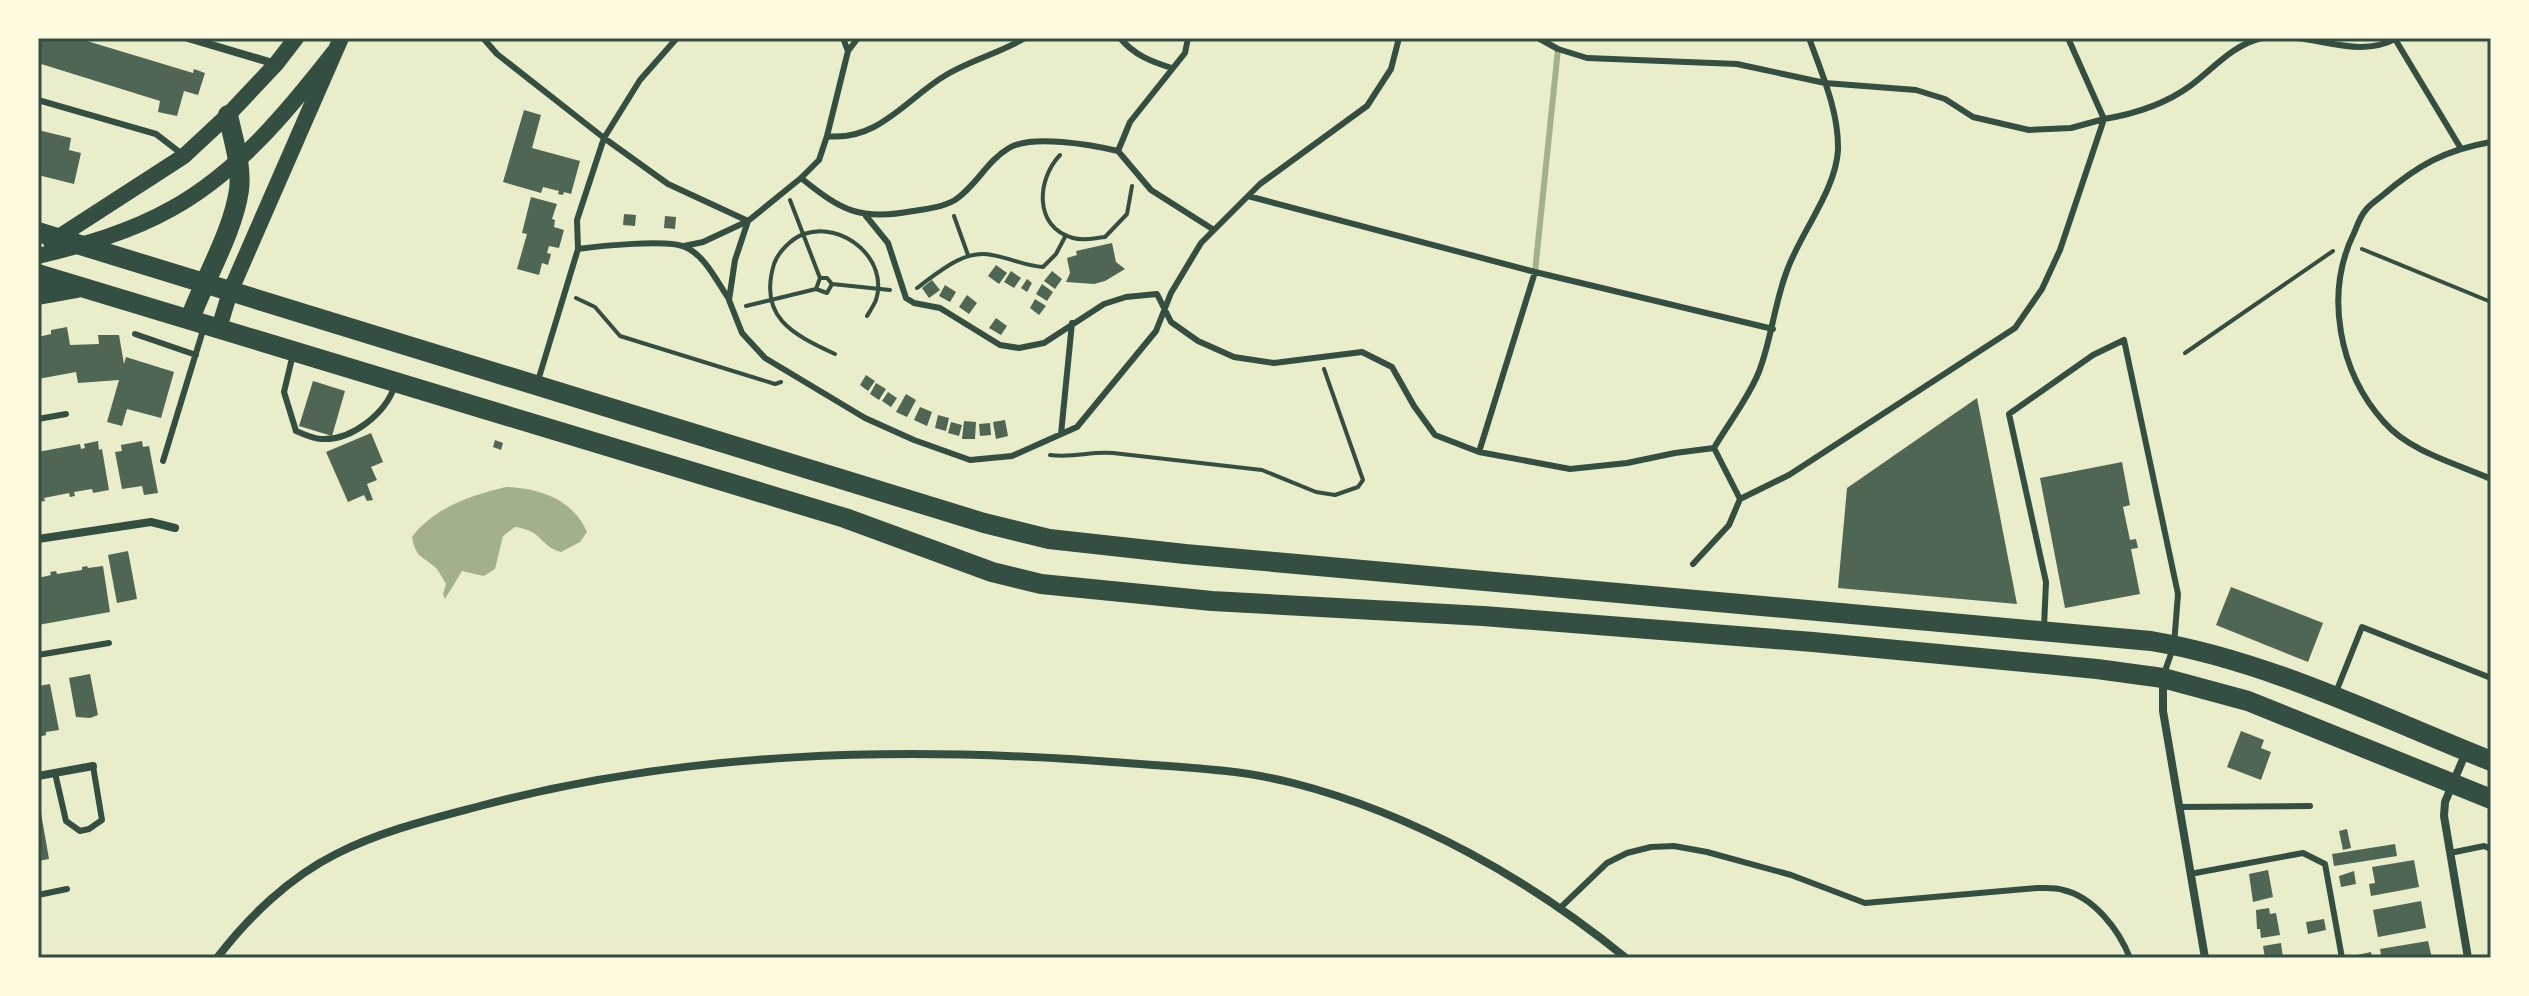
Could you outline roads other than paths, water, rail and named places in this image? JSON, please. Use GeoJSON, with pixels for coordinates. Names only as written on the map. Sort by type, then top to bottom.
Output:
{"type":"FeatureCollection","features":[{"type":"Feature","properties":{"kind":"main road"},"geometry":{"type":"LineString","coordinates":[[38,249],[184,156],[228,115],[296,38]]}},
{"type":"Feature","properties":{"kind":"main road"},"geometry":{"type":"LineString","coordinates":[[38,256],[134,227],[173,208],[238,160],[287,113],[338,45]]}},
{"type":"Feature","properties":{"kind":"main road"},"geometry":{"type":"LineString","coordinates":[[205,323],[230,292],[338,45]]}},
{"type":"Feature","properties":{"kind":"main road"},"geometry":{"type":"LineString","coordinates":[[205,323],[203,284],[232,217],[239,189],[238,160],[228,115]]}},
{"type":"Feature","properties":{"kind":"main road"},"geometry":{"type":"LineString","coordinates":[[38,232],[536,387],[984,523],[1049,539],[1275,562],[2044,629],[2174,645],[2264,671],[2491,761]]}},
{"type":"Feature","properties":{"kind":"main road"},"geometry":{"type":"LineString","coordinates":[[38,274],[845,518],[992,572],[1041,584],[1212,601],[1483,616],[1813,642],[2163,678],[2248,701],[2491,799]]}},
{"type":"Feature","properties":{"kind":"main road"},"geometry":{"type":"LineString","coordinates":[[38,295],[81,287]]}},
{"type":"Feature","properties":{"kind":"main road"},"geometry":{"type":"LineString","coordinates":[[484,409],[495,374]]}},
{"type":"Feature","properties":{"kind":"main road"},"geometry":{"type":"LineString","coordinates":[[574,436],[586,402]]}},
{"type":"Feature","properties":{"kind":"main road"},"geometry":{"type":"LineString","coordinates":[[1813,642],[1815,609]]}},
{"type":"Feature","properties":{"kind":"street"},"geometry":{"type":"LineString","coordinates":[[188,38],[276,64]]}},
{"type":"Feature","properties":{"kind":"street"},"geometry":{"type":"LineString","coordinates":[[38,539],[151,522],[175,528]]}},
{"type":"Feature","properties":{"kind":"street"},"geometry":{"type":"LineString","coordinates":[[2163,678],[2163,711],[2205,958]]}},
{"type":"Feature","properties":{"kind":"street"},"geometry":{"type":"LineString","coordinates":[[2466,751],[2445,802],[2444,816],[2468,958]]}},
{"type":"Feature","properties":{"kind":"street"},"geometry":{"type":"LineString","coordinates":[[217,958],[260,910],[305,872],[336,853],[381,835],[513,797],[623,774],[717,763],[826,756],[938,754],[1049,758],[1204,770],[1282,781],[1344,798],[1418,828],[1469,854],[1559,909],[1626,958]]}},
{"type":"Feature","properties":{"kind":"street"},"geometry":{"type":"LineString","coordinates":[[38,776],[93,766]]}},
{"type":"Feature","properties":{"kind":"lane"},"geometry":{"type":"LineString","coordinates":[[483,38],[497,54],[668,184],[748,221]]}},
{"type":"Feature","properties":{"kind":"lane"},"geometry":{"type":"LineString","coordinates":[[536,387],[567,294],[578,249],[577,220],[604,138],[640,80],[677,38]]}},
{"type":"Feature","properties":{"kind":"lane"},"geometry":{"type":"LineString","coordinates":[[843,38],[848,51]]}},
{"type":"Feature","properties":{"kind":"lane"},"geometry":{"type":"LineString","coordinates":[[578,249],[614,244],[684,246],[703,242],[748,221],[819,160],[848,51],[858,38]]}},
{"type":"Feature","properties":{"kind":"lane"},"geometry":{"type":"LineString","coordinates":[[827,136],[837,137],[874,128],[944,76],[1025,38]]}},
{"type":"Feature","properties":{"kind":"lane"},"geometry":{"type":"LineString","coordinates":[[1120,38],[1147,60],[1172,68]]}},
{"type":"Feature","properties":{"kind":"lane"},"geometry":{"type":"LineString","coordinates":[[1118,151],[1130,122],[1185,53],[1188,38]]}},
{"type":"Feature","properties":{"kind":"lane"},"geometry":{"type":"LineString","coordinates":[[684,246],[701,259],[730,304],[742,333],[765,358],[865,418],[914,440],[970,460],[1012,456],[1077,427],[1156,331],[1171,293],[1201,243],[1248,196],[1317,140],[1367,106],[1391,69],[1399,38]]}},
{"type":"Feature","properties":{"kind":"lane"},"geometry":{"type":"LineString","coordinates":[[1538,38],[1558,49],[1587,58],[1737,64],[1825,83],[1916,90],[1945,99],[1973,117],[2029,130],[2071,128],[2154,106],[2189,87],[2218,61],[2251,39],[2262,38]]}},
{"type":"Feature","properties":{"kind":"lane"},"geometry":{"type":"LineString","coordinates":[[1714,448],[1757,376],[1773,329],[1786,271],[1834,175],[1838,152],[1837,127],[1809,38]]}},
{"type":"Feature","properties":{"kind":"lane"},"geometry":{"type":"LineString","coordinates":[[1693,564],[1729,525],[1740,499],[1789,475],[2015,328],[2042,289],[2060,250],[2104,119],[2068,38]]}},
{"type":"Feature","properties":{"kind":"lane"},"geometry":{"type":"LineString","coordinates":[[2297,38],[2346,47],[2385,45],[2396,39],[2460,147]]}},
{"type":"Feature","properties":{"kind":"lane"},"geometry":{"type":"LineString","coordinates":[[38,100],[156,134],[184,156]]}},
{"type":"Feature","properties":{"kind":"lane"},"geometry":{"type":"LineString","coordinates":[[801,178],[834,205],[866,216],[899,214],[949,202],[971,186],[1010,147],[1033,142],[1096,146],[1118,151],[1151,190],[1214,230]]}},
{"type":"Feature","properties":{"kind":"lane"},"geometry":{"type":"LineString","coordinates":[[2491,142],[2460,147],[2411,171],[2365,211],[2344,253],[2337,297],[2342,342],[2357,385],[2385,423],[2413,446],[2491,479]]}},
{"type":"Feature","properties":{"kind":"lane"},"geometry":{"type":"LineString","coordinates":[[1248,196],[1535,272],[1773,329]]}},
{"type":"Feature","properties":{"kind":"lane"},"geometry":{"type":"LineString","coordinates":[[866,216],[888,243],[905,295],[914,303],[940,308],[1000,345],[1019,348],[1044,343],[1104,304],[1126,297],[1157,294],[1171,322],[1198,341],[1234,357],[1274,363],[1362,352],[1392,367],[1435,435],[1479,452],[1570,469],[1714,448]]}},
{"type":"Feature","properties":{"kind":"lane"},"geometry":{"type":"LineString","coordinates":[[730,304],[735,260],[748,221]]}},
{"type":"Feature","properties":{"kind":"lane"},"geometry":{"type":"LineString","coordinates":[[1479,452],[1535,272]]}},
{"type":"Feature","properties":{"kind":"lane"},"geometry":{"type":"LineString","coordinates":[[163,461],[205,323]]}},
{"type":"Feature","properties":{"kind":"lane"},"geometry":{"type":"LineString","coordinates":[[1061,434],[1072,323]]}},
{"type":"Feature","properties":{"kind":"lane"},"geometry":{"type":"LineString","coordinates":[[135,334],[196,355]]}},
{"type":"Feature","properties":{"kind":"lane"},"geometry":{"type":"LineString","coordinates":[[2044,629],[2046,582],[2009,414],[2093,355],[2124,340],[2178,594],[2174,645],[2163,678]]}},
{"type":"Feature","properties":{"kind":"lane"},"geometry":{"type":"LineString","coordinates":[[294,350],[284,392],[296,431],[320,440],[347,435],[369,420],[390,402],[396,382]]}},
{"type":"Feature","properties":{"kind":"lane"},"geometry":{"type":"LineString","coordinates":[[38,419],[66,414]]}},
{"type":"Feature","properties":{"kind":"lane"},"geometry":{"type":"LineString","coordinates":[[1714,448],[1740,499]]}},
{"type":"Feature","properties":{"kind":"lane"},"geometry":{"type":"LineString","coordinates":[[2334,697],[2362,627],[2491,678]]}},
{"type":"Feature","properties":{"kind":"lane"},"geometry":{"type":"LineString","coordinates":[[38,655],[109,643]]}},
{"type":"Feature","properties":{"kind":"lane"},"geometry":{"type":"LineString","coordinates":[[55,773],[66,821],[80,831],[102,820],[93,766]]}},
{"type":"Feature","properties":{"kind":"lane"},"geometry":{"type":"LineString","coordinates":[[2179,807],[2310,806]]}},
{"type":"Feature","properties":{"kind":"lane"},"geometry":{"type":"LineString","coordinates":[[1559,909],[1607,863],[1627,853],[1674,846],[1791,875],[1865,903],[2037,888],[2064,890],[2089,903],[2111,923],[2130,958]]}},
{"type":"Feature","properties":{"kind":"lane"},"geometry":{"type":"LineString","coordinates":[[2450,853],[2484,846],[2491,849]]}},
{"type":"Feature","properties":{"kind":"lane"},"geometry":{"type":"LineString","coordinates":[[2190,874],[2303,853],[2325,864],[2342,958]]}},
{"type":"Feature","properties":{"kind":"lane"},"geometry":{"type":"LineString","coordinates":[[38,895],[67,889]]}},
{"type":"Feature","properties":{"kind":"waterway"},"geometry":{"type":"LineString","coordinates":[[1535,272],[1558,49]]}}]}
